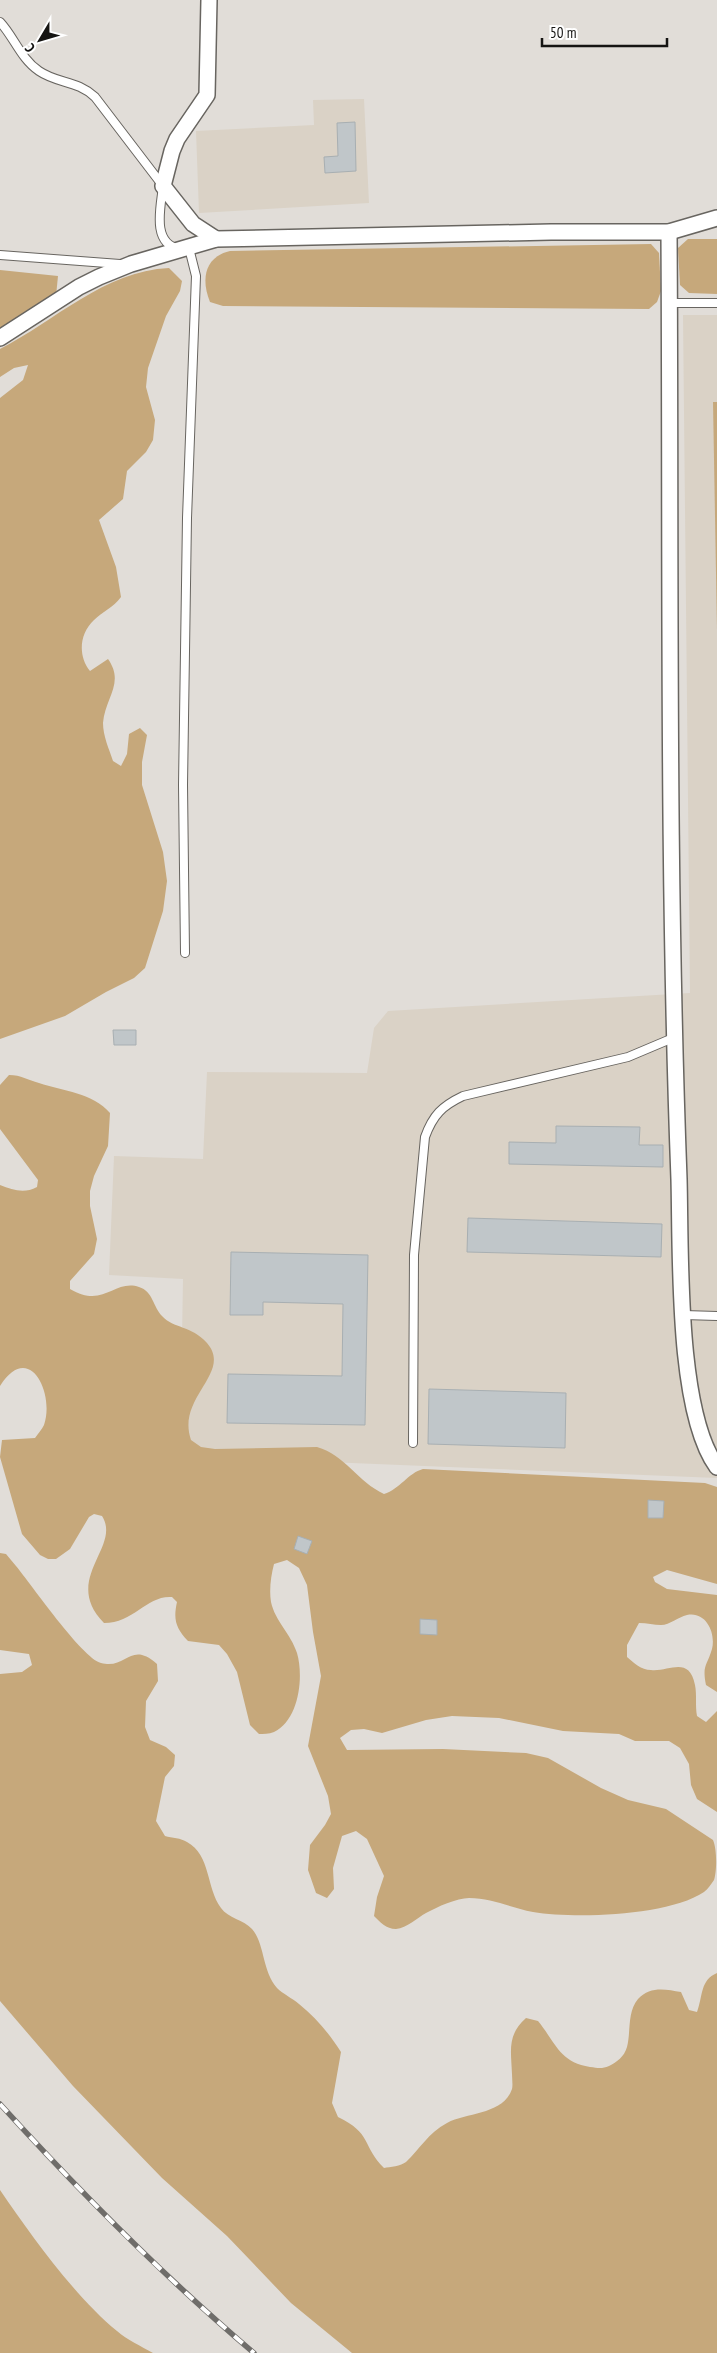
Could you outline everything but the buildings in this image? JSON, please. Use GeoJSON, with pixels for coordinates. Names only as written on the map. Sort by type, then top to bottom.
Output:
{"type":"FeatureCollection","features":[{"type":"Feature","properties":{"kind":"street"},"geometry":{"type":"LineString","coordinates":[[209,0],[207,95],[177,139],[172,151],[164,186],[193,224],[216,239]]}},
{"type":"Feature","properties":{"kind":"street"},"geometry":{"type":"LineString","coordinates":[[0,338],[79,287],[131,264],[216,239],[551,232],[669,232],[717,218]]}},
{"type":"Feature","properties":{"kind":"street"},"geometry":{"type":"LineString","coordinates":[[669,232],[673,1038],[684,1315],[690,1383],[696,1420],[710,1458],[717,1467]]}},
{"type":"Feature","properties":{"kind":"lane"},"geometry":{"type":"LineString","coordinates":[[0,22],[28,62],[40,72],[84,87],[95,97],[164,186],[160,221],[162,235],[170,245],[185,248],[196,276],[187,518],[183,785],[185,953]]}},
{"type":"Feature","properties":{"kind":"lane"},"geometry":{"type":"LineString","coordinates":[[0,255],[103,264],[131,264]]}},
{"type":"Feature","properties":{"kind":"lane"},"geometry":{"type":"LineString","coordinates":[[669,303],[717,304]]}},
{"type":"Feature","properties":{"kind":"lane"},"geometry":{"type":"LineString","coordinates":[[412,1444],[414,1255],[425,1137],[431,1119],[445,1105],[463,1096],[628,1057],[673,1038]]}},
{"type":"Feature","properties":{"kind":"lane"},"geometry":{"type":"LineString","coordinates":[[684,1315],[717,1316]]}},
{"type":"Feature","properties":{"kind":"shaded area"},"geometry":{"type":"Polygon","coordinates":[[[364,99],[369,203],[199,213],[196,131],[314,125],[313,100],[364,99]]]}},
{"type":"Feature","properties":{"kind":"shaded area"},"geometry":{"type":"Polygon","coordinates":[[[688,239],[717,239],[717,294],[689,293],[680,285],[678,248],[688,239]]]}},
{"type":"Feature","properties":{"kind":"shaded area"},"geometry":{"type":"Polygon","coordinates":[[[651,244],[659,253],[661,291],[657,302],[649,309],[223,306],[210,302],[206,286],[207,270],[210,264],[221,254],[230,251],[651,244]]]}},
{"type":"Feature","properties":{"kind":"shaded area"},"geometry":{"type":"Polygon","coordinates":[[[169,268],[182,281],[180,291],[166,316],[148,368],[146,387],[155,420],[153,440],[146,452],[127,471],[123,499],[99,520],[116,567],[121,597],[89,626],[85,632],[82,645],[83,659],[90,671],[108,659],[113,668],[115,676],[113,691],[104,714],[103,728],[113,761],[121,766],[127,754],[129,734],[140,728],[147,735],[142,762],[142,785],[163,852],[167,881],[163,911],[145,968],[134,978],[65,1016],[0,1039],[0,398],[23,380],[28,365],[14,368],[0,377],[0,349],[101,288],[145,271],[169,268]]]}},
{"type":"Feature","properties":{"kind":"shaded area"},"geometry":{"type":"Polygon","coordinates":[[[0,270],[58,276],[56,296],[0,332],[0,270]]]}},
{"type":"Feature","properties":{"kind":"shaded area"},"geometry":{"type":"Polygon","coordinates":[[[683,315],[717,315],[717,1478],[180,1456],[183,1279],[109,1275],[114,1156],[203,1159],[207,1072],[367,1073],[374,1028],[388,1011],[690,993],[683,315]]]}},
{"type":"Feature","properties":{"kind":"shaded area"},"geometry":{"type":"Polygon","coordinates":[[[713,402],[717,402],[717,630],[713,402]]]}},
{"type":"Feature","properties":{"kind":"shaded area"},"geometry":{"type":"Polygon","coordinates":[[[9,1075],[86,1097],[103,1106],[110,1113],[108,1146],[94,1176],[90,1191],[90,1206],[97,1239],[94,1254],[70,1281],[70,1289],[92,1296],[122,1287],[139,1287],[147,1292],[162,1316],[172,1323],[195,1333],[207,1343],[213,1354],[213,1365],[196,1398],[188,1425],[191,1440],[201,1447],[215,1449],[317,1447],[336,1456],[366,1483],[384,1494],[395,1489],[413,1474],[423,1469],[705,1483],[717,1487],[717,1584],[667,1570],[653,1577],[655,1582],[667,1589],[717,1595],[717,1692],[706,1685],[705,1669],[713,1643],[708,1624],[699,1616],[687,1615],[664,1625],[639,1623],[627,1645],[627,1657],[638,1666],[647,1670],[678,1667],[688,1670],[695,1685],[697,1716],[706,1722],[717,1711],[717,1812],[697,1799],[691,1785],[689,1764],[680,1748],[669,1741],[635,1741],[619,1734],[563,1731],[499,1718],[452,1716],[426,1720],[382,1733],[364,1729],[351,1730],[340,1738],[347,1750],[443,1749],[526,1753],[548,1758],[601,1788],[628,1800],[666,1809],[713,1840],[716,1854],[715,1876],[704,1892],[688,1900],[645,1911],[596,1915],[533,1912],[477,1898],[464,1898],[436,1908],[404,1927],[392,1929],[383,1925],[374,1916],[377,1897],[384,1876],[367,1839],[356,1831],[342,1836],[333,1868],[334,1889],[327,1898],[316,1893],[308,1870],[310,1845],[331,1814],[328,1796],[308,1746],[321,1676],[307,1585],[299,1568],[287,1560],[274,1564],[270,1592],[273,1609],[297,1653],[300,1674],[297,1697],[289,1718],[282,1726],[272,1733],[259,1734],[250,1725],[237,1672],[227,1654],[219,1645],[188,1641],[177,1623],[175,1614],[177,1602],[172,1597],[155,1600],[124,1619],[115,1622],[104,1623],[92,1607],[88,1592],[94,1565],[105,1540],[106,1528],[102,1516],[94,1514],[89,1517],[70,1549],[56,1559],[48,1559],[40,1555],[22,1534],[0,1457],[2,1440],[35,1438],[44,1425],[46,1399],[43,1386],[37,1376],[30,1370],[21,1368],[11,1373],[0,1386],[0,1185],[23,1191],[37,1187],[38,1180],[0,1129],[0,1085],[9,1075]]]}},
{"type":"Feature","properties":{"kind":"shaded area"},"geometry":{"type":"Polygon","coordinates":[[[0,1553],[6,1554],[70,1635],[93,1658],[101,1663],[110,1664],[117,1663],[134,1655],[141,1655],[148,1657],[157,1664],[158,1681],[146,1701],[145,1727],[150,1740],[166,1747],[175,1755],[174,1766],[165,1777],[156,1821],[165,1836],[185,1841],[195,1848],[204,1863],[216,1900],[221,1908],[249,1926],[256,1935],[269,1974],[277,1988],[296,2002],[322,2026],[341,2052],[332,2103],[338,2117],[362,2134],[372,2153],[384,2168],[406,2162],[429,2136],[447,2123],[455,2119],[484,2112],[501,2104],[512,2089],[511,2050],[513,2037],[520,2024],[526,2018],[538,2021],[559,2050],[571,2061],[590,2067],[604,2068],[617,2061],[626,2051],[632,2010],[638,1999],[653,1990],[681,1992],[689,2010],[697,2012],[705,1984],[717,1973],[717,2353],[352,2353],[291,2303],[227,2236],[162,2178],[73,2086],[0,2001],[0,1674],[22,1672],[32,1665],[29,1654],[0,1650],[0,1553]]]}},
{"type":"Feature","properties":{"kind":"shaded area"},"geometry":{"type":"Polygon","coordinates":[[[0,2190],[39,2245],[101,2317],[121,2334],[153,2353],[0,2353],[0,2190]]]}},
{"type":"Feature","properties":{"kind":"railway"},"geometry":{"type":"LineString","coordinates":[[0,2104],[123,2233],[187,2294],[254,2353]]}}]}
